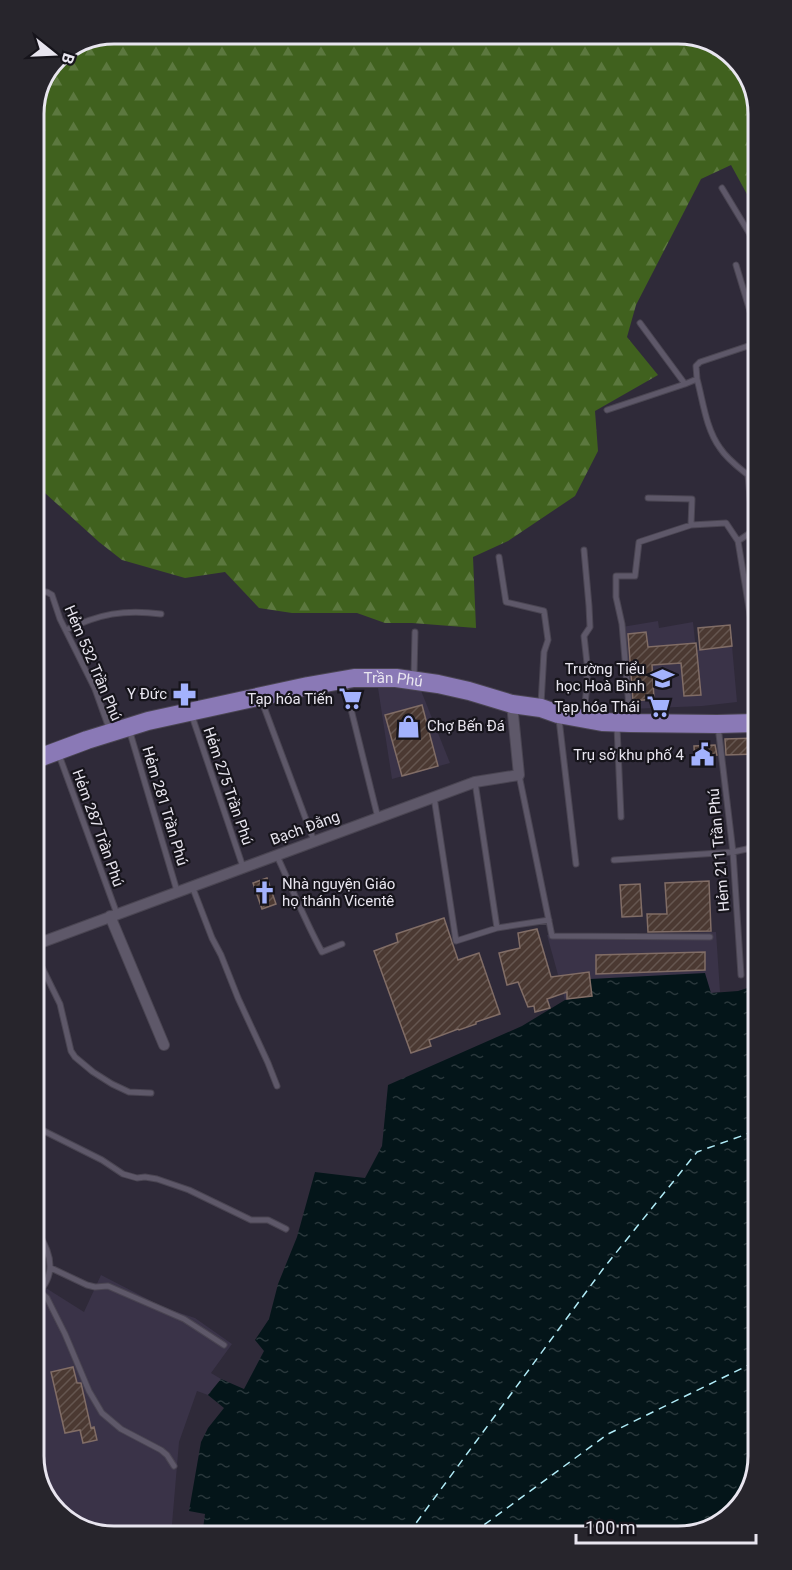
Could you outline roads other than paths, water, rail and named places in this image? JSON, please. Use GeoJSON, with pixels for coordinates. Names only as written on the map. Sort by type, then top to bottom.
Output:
{"type":"FeatureCollection","features":[{"type":"Feature","properties":{"kind":"main road","name":"Trần Phú"},"geometry":{"type":"LineString","coordinates":[[44,756],[148,721],[354,678],[396,678],[438,684],[512,704],[583,719],[623,723],[748,723]]}},
{"type":"Feature","properties":{"kind":"street"},"geometry":{"type":"LineString","coordinates":[[512,704],[519,775]]}},
{"type":"Feature","properties":{"kind":"street","name":"Bạch Đằng"},"geometry":{"type":"LineString","coordinates":[[44,941],[475,782],[519,775]]}},
{"type":"Feature","properties":{"kind":"street"},"geometry":{"type":"LineString","coordinates":[[113,915],[164,1045]]}},
{"type":"Feature","properties":{"kind":"lane"},"geometry":{"type":"LineString","coordinates":[[722,188],[748,231]]}},
{"type":"Feature","properties":{"kind":"lane"},"geometry":{"type":"LineString","coordinates":[[736,265],[748,302]]}},
{"type":"Feature","properties":{"kind":"lane"},"geometry":{"type":"LineString","coordinates":[[640,323],[685,384]]}},
{"type":"Feature","properties":{"kind":"lane"},"geometry":{"type":"LineString","coordinates":[[748,346],[700,362],[696,366],[697,379],[713,437],[729,459],[748,475]]}},
{"type":"Feature","properties":{"kind":"lane"},"geometry":{"type":"LineString","coordinates":[[607,410],[697,379]]}},
{"type":"Feature","properties":{"kind":"lane"},"geometry":{"type":"LineString","coordinates":[[648,498],[692,499],[691,525]]}},
{"type":"Feature","properties":{"kind":"lane"},"geometry":{"type":"LineString","coordinates":[[621,817],[622,624],[616,597],[616,576],[635,576],[639,542],[691,525],[726,523],[738,541],[748,602]]}},
{"type":"Feature","properties":{"kind":"lane"},"geometry":{"type":"LineString","coordinates":[[738,541],[748,534]]}},
{"type":"Feature","properties":{"kind":"lane"},"geometry":{"type":"LineString","coordinates":[[583,719],[587,685],[584,636],[590,627],[584,550]]}},
{"type":"Feature","properties":{"kind":"lane"},"geometry":{"type":"LineString","coordinates":[[500,557],[506,602],[544,611],[548,640],[544,652],[550,711],[562,735],[576,864]]}},
{"type":"Feature","properties":{"kind":"lane","name":"Hẻm 532 Trần Phú"},"geometry":{"type":"LineString","coordinates":[[44,592],[52,595],[60,619],[95,689],[110,733]]}},
{"type":"Feature","properties":{"kind":"lane"},"geometry":{"type":"LineString","coordinates":[[66,630],[90,619],[111,613],[129,611],[161,614]]}},
{"type":"Feature","properties":{"kind":"lane"},"geometry":{"type":"LineString","coordinates":[[414,681],[415,632]]}},
{"type":"Feature","properties":{"kind":"lane"},"geometry":{"type":"LineString","coordinates":[[344,680],[378,818]]}},
{"type":"Feature","properties":{"kind":"lane"},"geometry":{"type":"LineString","coordinates":[[260,697],[314,841]]}},
{"type":"Feature","properties":{"kind":"lane","name":"Hẻm 275 Trần Phú"},"geometry":{"type":"LineString","coordinates":[[190,712],[243,867]]}},
{"type":"Feature","properties":{"kind":"lane","name":"Hẻm 211 Trần Phú"},"geometry":{"type":"LineString","coordinates":[[717,724],[733,852],[741,975]]}},
{"type":"Feature","properties":{"kind":"lane","name":"Hẻm 281 Trần Phú"},"geometry":{"type":"LineString","coordinates":[[129,727],[177,891]]}},
{"type":"Feature","properties":{"kind":"lane","name":"Hẻm 287 Trần Phú"},"geometry":{"type":"LineString","coordinates":[[57,751],[113,915]]}},
{"type":"Feature","properties":{"kind":"lane"},"geometry":{"type":"LineString","coordinates":[[519,775],[552,936],[710,937]]}},
{"type":"Feature","properties":{"kind":"lane"},"geometry":{"type":"LineString","coordinates":[[475,782],[497,928]]}},
{"type":"Feature","properties":{"kind":"lane"},"geometry":{"type":"LineString","coordinates":[[434,797],[456,941],[497,928],[549,920]]}},
{"type":"Feature","properties":{"kind":"lane"},"geometry":{"type":"LineString","coordinates":[[614,860],[733,852],[748,849]]}},
{"type":"Feature","properties":{"kind":"lane"},"geometry":{"type":"LineString","coordinates":[[276,855],[322,952],[342,944]]}},
{"type":"Feature","properties":{"kind":"lane"},"geometry":{"type":"LineString","coordinates":[[192,886],[212,938],[277,1086]]}},
{"type":"Feature","properties":{"kind":"lane"},"geometry":{"type":"LineString","coordinates":[[44,971],[60,1004],[71,1051],[75,1057],[93,1072],[129,1092],[152,1093]]}},
{"type":"Feature","properties":{"kind":"lane"},"geometry":{"type":"LineString","coordinates":[[44,1131],[102,1160],[123,1174],[137,1178],[157,1179],[189,1190],[251,1220],[268,1220],[286,1229]]}},
{"type":"Feature","properties":{"kind":"lane"},"geometry":{"type":"LineString","coordinates":[[44,1242],[51,1268],[44,1286]]}},
{"type":"Feature","properties":{"kind":"lane"},"geometry":{"type":"LineString","coordinates":[[51,1268],[87,1285],[108,1286],[184,1320],[224,1345]]}},
{"type":"Feature","properties":{"kind":"lane"},"geometry":{"type":"LineString","coordinates":[[44,1296],[47,1298],[89,1391],[102,1413],[121,1429],[161,1450],[174,1466]]}},
{"type":"Feature","properties":{"kind":"water"},"geometry":{"type":"Polygon","coordinates":[[[705,973],[711,993],[748,988],[748,1465],[737,1495],[713,1517],[692,1525],[678,1526],[203,1526],[205,1514],[189,1511],[201,1442],[208,1428],[224,1408],[208,1395],[221,1379],[244,1389],[264,1351],[255,1340],[269,1319],[278,1284],[297,1237],[315,1172],[365,1178],[382,1146],[388,1085],[522,1026],[565,1000],[592,996],[590,979],[705,973]]]}},
{"type":"Feature","properties":{"kind":"place","name":"Trường Tiểu học Hoà Bình"},"geometry":{"type":"Point","coordinates":[663,678]}},
{"type":"Feature","properties":{"kind":"place","name":"Y Đức"},"geometry":{"type":"Point","coordinates":[185,694]}},
{"type":"Feature","properties":{"kind":"place","name":"Tạp hóa Tiến"},"geometry":{"type":"Point","coordinates":[351,699]}},
{"type":"Feature","properties":{"kind":"place","name":"Tạp hóa Thái"},"geometry":{"type":"Point","coordinates":[658,707]}},
{"type":"Feature","properties":{"kind":"place","name":"Chợ Bến Đá"},"geometry":{"type":"Point","coordinates":[409,726]}},
{"type":"Feature","properties":{"kind":"place","name":"Trụ sở khu phố 4"},"geometry":{"type":"Point","coordinates":[702,755]}},
{"type":"Feature","properties":{"kind":"place","name":"Nhà nguyện Giáo họ thánh Vicentê"},"geometry":{"type":"Point","coordinates":[264,893]}}]}
